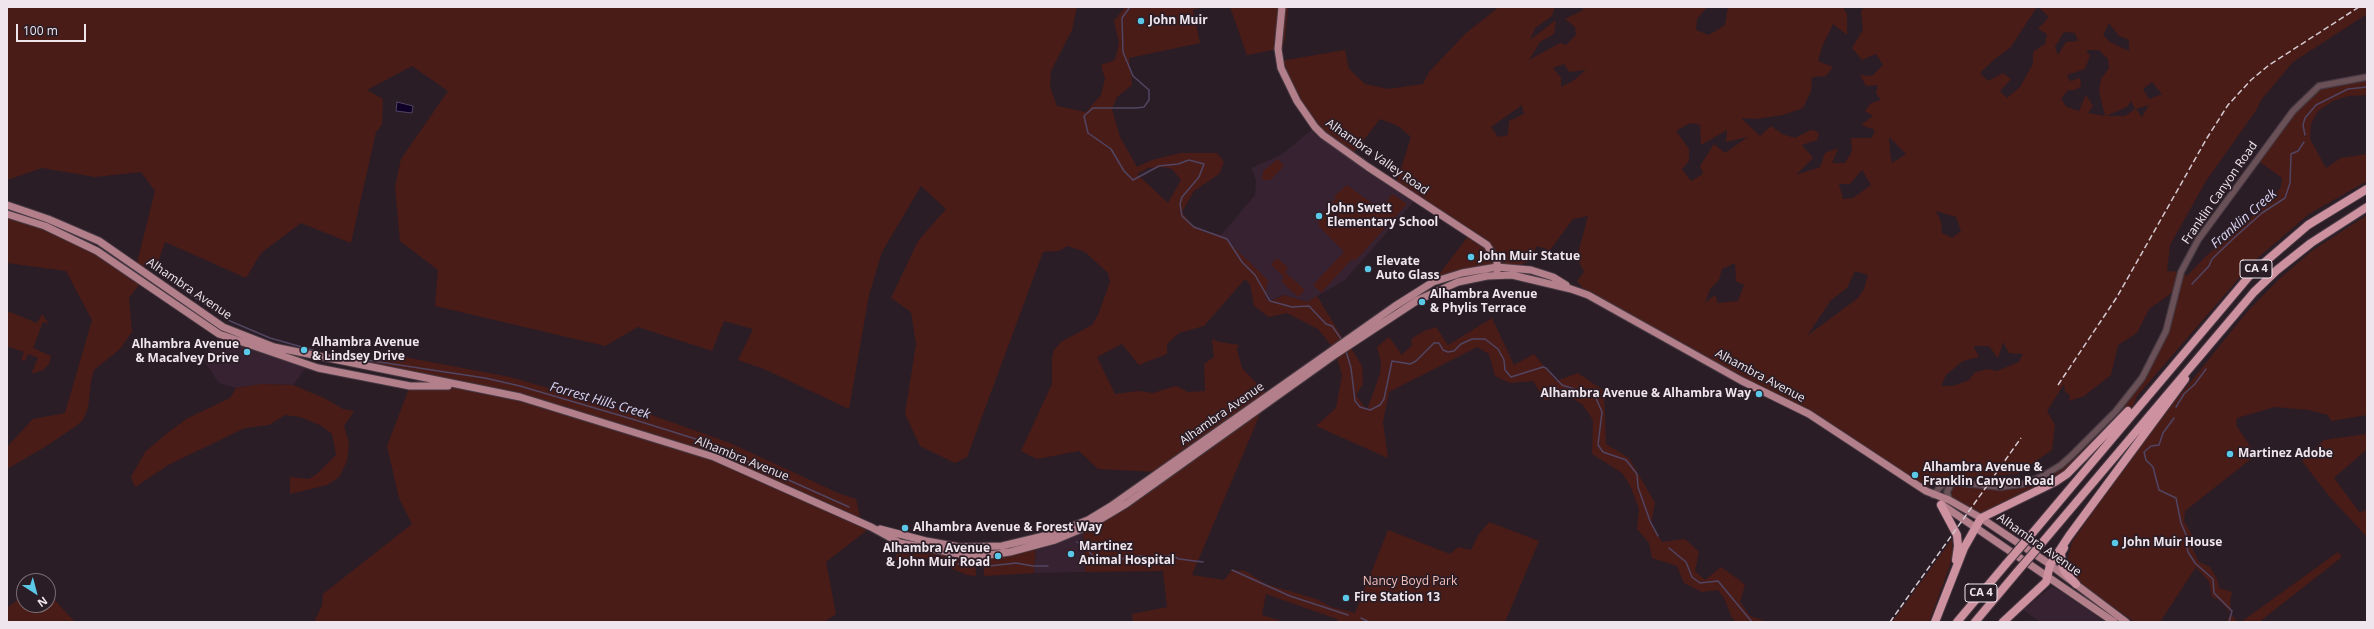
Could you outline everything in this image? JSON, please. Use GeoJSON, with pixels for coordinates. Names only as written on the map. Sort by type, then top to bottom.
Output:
{"type":"FeatureCollection","features":[{"type":"Feature","properties":{"kind":"highway","name":"CA 4"},"geometry":{"type":"LineString","coordinates":[[1957,622],[2229,299],[2266,260],[2308,225],[2367,189]]}},
{"type":"Feature","properties":{"kind":"highway","name":"CA 4"},"geometry":{"type":"LineString","coordinates":[[1975,622],[2211,341],[2258,288],[2285,263],[2333,227],[2367,207]]}},
{"type":"Feature","properties":{"kind":"highway"},"geometry":{"type":"LineString","coordinates":[[2002,622],[2046,582],[2050,565],[2069,536],[2166,407],[2211,341]]}},
{"type":"Feature","properties":{"kind":"highway"},"geometry":{"type":"LineString","coordinates":[[1935,622],[1953,576],[1975,527],[1981,518],[2055,482],[2067,474],[2166,374]]}},
{"type":"Feature","properties":{"kind":"highway"},"geometry":{"type":"LineString","coordinates":[[1942,505],[1957,535],[1958,546],[1953,576]]}},
{"type":"Feature","properties":{"kind":"highway"},"geometry":{"type":"LineString","coordinates":[[2069,536],[2061,553],[2062,565],[2065,572],[2076,584]]}},
{"type":"Feature","properties":{"kind":"main road","name":"Alhambra Valley Road"},"geometry":{"type":"LineString","coordinates":[[1282,7],[1278,49],[1281,68],[1297,101],[1315,127],[1323,135],[1368,167],[1488,245],[1494,254],[1498,276]]}},
{"type":"Feature","properties":{"kind":"main road","name":"Alhambra Avenue"},"geometry":{"type":"LineString","coordinates":[[7,205],[48,219],[99,241],[223,327],[274,347],[520,397],[714,457],[871,527],[926,541],[960,546],[1002,546],[1052,534],[1088,520],[1111,506],[1335,352],[1418,300],[1439,289],[1458,282],[1512,275],[1571,289],[1588,295],[1742,381],[1809,414],[1933,495],[1942,505],[2114,622]]}},
{"type":"Feature","properties":{"kind":"main road","name":"Alhambra Avenue"},"geometry":{"type":"LineString","coordinates":[[7,214],[45,226],[97,251],[219,334],[243,344],[318,368],[410,386],[462,386]]}},
{"type":"Feature","properties":{"kind":"main road","name":"Alhambra Avenue"},"geometry":{"type":"LineString","coordinates":[[1347,344],[1395,306],[1433,282],[1462,273],[1497,267],[1532,270],[1553,277],[1571,289]]}},
{"type":"Feature","properties":{"kind":"main road","name":"Alhambra Avenue"},"geometry":{"type":"LineString","coordinates":[[1933,495],[1949,500],[1981,518],[2050,565],[2126,622]]}},
{"type":"Feature","properties":{"kind":"street","name":"Franklin Canyon Road"},"geometry":{"type":"LineString","coordinates":[[1952,482],[2000,487],[2023,484],[2043,476],[2071,456],[2116,411],[2142,378],[2166,331],[2181,272],[2198,240],[2293,111],[2319,86],[2367,78]]}},
{"type":"Feature","properties":{"kind":"street"},"geometry":{"type":"LineString","coordinates":[[1933,495],[1942,485],[1952,482]]}},
{"type":"Feature","properties":{"kind":"street"},"geometry":{"type":"LineString","coordinates":[[1949,500],[1947,492],[1952,482]]}},
{"type":"Feature","properties":{"kind":"shaded area"},"geometry":{"type":"Polygon","coordinates":[[[397,102],[413,106],[412,113],[396,111],[397,102]]]}},
{"type":"Feature","properties":{"kind":"shaded area","name":"John Swett Elementary School"},"geometry":{"type":"Polygon","coordinates":[[[1315,127],[1417,198],[1345,280],[1307,302],[1284,295],[1269,302],[1221,235],[1255,195],[1256,180],[1251,168],[1281,155],[1315,127]]]}},
{"type":"Feature","properties":{"kind":"shaded area"},"geometry":{"type":"Polygon","coordinates":[[[219,334],[308,365],[293,385],[261,384],[236,388],[219,383],[202,358],[213,347],[219,334]]]}},
{"type":"Feature","properties":{"kind":"shaded area"},"geometry":{"type":"Polygon","coordinates":[[[1083,528],[1085,572],[1034,573],[1036,545],[1083,528]]]}},
{"type":"Feature","properties":{"kind":"shaded area"},"geometry":{"type":"Polygon","coordinates":[[[2051,587],[2057,589],[2106,622],[2040,622],[2023,610],[2051,587]]]}},
{"type":"Feature","properties":{"kind":"green space"},"geometry":{"type":"Polygon","coordinates":[[[7,7],[1077,7],[1072,30],[1051,71],[1050,87],[1057,106],[1086,112],[1101,95],[1105,79],[1101,65],[1115,60],[1119,43],[1114,21],[1125,7],[1203,7],[1193,10],[1200,43],[1129,58],[1132,85],[1117,97],[1112,109],[1120,137],[1137,167],[1152,160],[1180,153],[1217,153],[1224,162],[1219,174],[1194,191],[1182,212],[1192,225],[1204,232],[1221,235],[1268,280],[1265,296],[1269,302],[1284,295],[1307,302],[1317,296],[1345,342],[1334,349],[1318,329],[1287,313],[1269,317],[1254,306],[1250,284],[1245,279],[1204,326],[1179,333],[1167,344],[1167,354],[1139,365],[1122,344],[1097,357],[1115,394],[1138,391],[1153,393],[1176,386],[1188,392],[1205,391],[1204,364],[1214,357],[1212,339],[1239,345],[1237,349],[1242,368],[1268,395],[1159,472],[1098,469],[1079,451],[1037,459],[1021,451],[1052,384],[1052,358],[1054,350],[1061,342],[1092,325],[1098,315],[1110,282],[1108,273],[1085,252],[1068,246],[1058,251],[1043,252],[967,457],[955,463],[920,446],[905,414],[916,344],[911,312],[891,298],[918,241],[946,209],[921,186],[882,252],[869,295],[849,409],[764,369],[738,360],[753,329],[724,321],[712,351],[638,327],[605,346],[435,306],[438,270],[400,241],[395,187],[401,159],[448,91],[412,66],[367,90],[383,99],[382,125],[376,132],[351,243],[301,223],[261,253],[246,278],[165,242],[158,262],[150,262],[141,270],[136,267],[155,191],[141,172],[95,177],[42,168],[7,180],[7,7]],[[1163,167],[1148,168],[1137,174],[1168,203],[1181,180],[1172,169],[1163,167]]]}},
{"type":"Feature","properties":{"kind":"green space"},"geometry":{"type":"Polygon","coordinates":[[[1230,7],[1288,7],[1285,39],[1280,61],[1345,50],[1349,69],[1365,84],[1388,89],[1423,84],[1429,72],[1465,34],[1499,7],[1555,7],[1552,16],[1535,28],[1530,40],[1556,20],[1554,34],[1540,42],[1529,60],[1560,43],[1566,45],[1576,35],[1575,27],[1565,19],[1583,10],[1583,7],[1707,7],[1697,19],[1696,30],[1709,35],[1725,25],[1728,7],[1843,7],[1847,14],[1847,35],[1833,24],[1822,47],[1818,61],[1833,67],[1826,76],[1812,77],[1811,91],[1803,108],[1783,115],[1756,119],[1741,118],[1760,136],[1771,126],[1782,134],[1795,138],[1811,130],[1816,131],[1819,134],[1817,140],[1802,145],[1813,158],[1796,175],[1820,167],[1825,153],[1838,148],[1832,163],[1845,163],[1852,151],[1851,138],[1872,138],[1875,130],[1861,125],[1873,116],[1865,111],[1871,103],[1881,100],[1876,93],[1878,85],[1866,86],[1860,75],[1872,76],[1883,65],[1876,54],[1862,60],[1852,48],[1863,30],[1861,12],[1864,7],[2037,7],[2010,48],[1996,58],[1980,73],[1988,81],[2003,73],[2011,79],[2000,91],[2007,98],[2020,87],[2033,64],[2033,52],[2045,44],[2047,34],[2038,29],[2049,17],[2038,7],[2367,7],[2367,14],[2293,62],[2261,100],[2257,109],[2206,181],[2170,245],[2167,271],[2181,272],[2187,276],[2205,257],[2272,199],[2281,187],[2282,178],[2257,160],[2293,111],[2319,86],[2367,77],[2367,95],[2348,96],[2333,101],[2318,111],[2311,124],[2310,139],[2326,168],[2341,158],[2367,154],[2367,181],[2309,214],[2253,262],[2137,396],[2133,406],[2067,474],[2055,482],[1981,518],[1949,500],[1949,488],[1952,482],[2000,487],[2023,484],[2043,476],[2061,465],[2116,411],[2142,378],[2166,331],[2176,290],[2149,309],[2137,333],[2118,345],[2111,375],[2084,396],[2069,401],[2070,395],[2065,392],[2064,384],[2047,411],[2055,425],[2052,450],[2017,474],[1941,479],[1931,483],[1926,491],[1809,414],[1742,381],[1588,295],[1577,281],[1584,272],[1577,257],[1588,216],[1573,219],[1550,250],[1537,246],[1528,262],[1511,267],[1497,267],[1462,273],[1433,282],[1470,234],[1396,184],[1411,137],[1398,126],[1380,119],[1352,155],[1323,135],[1297,101],[1281,68],[1278,49],[1247,55],[1230,7]],[[2109,23],[2103,35],[2110,42],[2129,51],[2129,40],[2119,36],[2109,23]],[[2064,32],[2055,47],[2058,55],[2066,42],[2078,41],[2075,33],[2064,32]],[[2086,50],[2090,56],[2085,69],[2067,75],[2070,81],[2080,78],[2081,86],[2075,90],[2068,90],[2061,99],[2067,107],[2079,111],[2086,95],[2093,106],[2088,113],[2105,116],[2099,91],[2101,79],[2109,68],[2108,59],[2099,50],[2086,50]],[[1564,64],[1553,68],[1561,78],[1561,87],[1573,81],[1586,70],[1569,72],[1564,64]],[[2152,82],[2143,89],[2149,99],[2162,94],[2152,82]],[[2131,101],[2127,107],[2106,116],[2125,116],[2135,109],[2131,101]],[[1522,105],[1491,127],[1498,137],[1508,135],[1509,121],[1524,114],[1522,105]],[[2149,105],[2136,109],[2142,117],[2149,105]],[[1690,123],[1676,131],[1689,149],[1689,161],[1682,169],[1691,181],[1703,174],[1700,166],[1714,144],[1725,153],[1748,137],[1726,142],[1727,130],[1701,145],[1700,125],[1690,123]],[[1889,137],[1892,163],[1906,154],[1889,137]],[[1862,170],[1850,184],[1839,184],[1843,199],[1853,198],[1871,185],[1862,170]],[[1936,211],[1941,222],[1942,233],[1952,238],[1961,231],[1956,217],[1936,211]],[[1735,263],[1722,269],[1719,280],[1710,289],[1705,303],[1715,295],[1718,303],[1738,301],[1744,285],[1736,281],[1735,263]],[[1855,271],[1847,288],[1831,300],[1807,336],[1858,298],[1864,289],[1868,275],[1855,271]],[[2003,342],[1998,358],[1989,346],[1973,346],[1979,357],[1963,361],[1946,375],[1941,386],[1953,386],[1969,380],[1975,372],[1988,369],[1997,371],[2019,362],[2023,354],[2009,353],[2003,342]]]}},
{"type":"Feature","properties":{"kind":"green space"},"geometry":{"type":"Polygon","coordinates":[[[1278,159],[1284,166],[1270,180],[1262,180],[1263,171],[1278,159]]]}},
{"type":"Feature","properties":{"kind":"green space"},"geometry":{"type":"Polygon","coordinates":[[[1347,185],[1381,210],[1392,194],[1407,204],[1355,261],[1352,259],[1321,293],[1313,285],[1344,252],[1319,226],[1318,219],[1336,198],[1334,196],[1347,185]]]}},
{"type":"Feature","properties":{"kind":"green space"},"geometry":{"type":"Polygon","coordinates":[[[7,214],[70,236],[142,281],[129,298],[132,332],[120,349],[94,370],[91,381],[88,408],[83,420],[45,447],[7,469],[7,447],[33,419],[65,413],[92,320],[66,271],[7,263],[7,214]]]}},
{"type":"Feature","properties":{"kind":"green space"},"geometry":{"type":"Polygon","coordinates":[[[2367,215],[2367,415],[2331,421],[2328,415],[2309,410],[2275,407],[2237,418],[2236,425],[2256,455],[2185,511],[2184,521],[2192,535],[2193,550],[2199,562],[2210,567],[2217,579],[2219,588],[2232,592],[2230,602],[2231,613],[2220,601],[2212,597],[2209,582],[2196,567],[2160,622],[2135,622],[2077,582],[2070,571],[2067,561],[2072,542],[2135,451],[2246,313],[2279,279],[2313,250],[2367,215]]]}},
{"type":"Feature","properties":{"kind":"green space"},"geometry":{"type":"Polygon","coordinates":[[[1277,258],[1288,268],[1285,272],[1305,290],[1298,297],[1281,281],[1284,277],[1271,265],[1277,258]]]}},
{"type":"Feature","properties":{"kind":"green space"},"geometry":{"type":"Polygon","coordinates":[[[7,311],[37,323],[42,314],[49,324],[43,322],[33,348],[51,356],[49,364],[43,370],[31,374],[38,358],[28,354],[25,361],[21,360],[24,352],[7,346],[7,311]]]}},
{"type":"Feature","properties":{"kind":"green space"},"geometry":{"type":"Polygon","coordinates":[[[1492,318],[1514,365],[1534,354],[1556,381],[1578,373],[1604,391],[1606,444],[1629,458],[1655,503],[1651,523],[1662,542],[1685,539],[1699,552],[1695,571],[1705,580],[1721,567],[1738,579],[1745,585],[1740,602],[1750,616],[1767,622],[1737,622],[1732,618],[1724,598],[1718,590],[1702,592],[1684,583],[1677,566],[1652,558],[1649,543],[1637,529],[1639,509],[1630,485],[1622,473],[1592,454],[1593,420],[1583,405],[1569,396],[1545,400],[1533,381],[1510,383],[1495,376],[1489,354],[1477,347],[1389,392],[1383,422],[1388,458],[1316,426],[1336,408],[1342,375],[1336,354],[1349,345],[1362,366],[1363,384],[1356,395],[1367,410],[1380,374],[1381,363],[1377,347],[1389,337],[1402,355],[1412,345],[1411,339],[1424,331],[1436,327],[1448,345],[1492,318]]]}},
{"type":"Feature","properties":{"kind":"green space"},"geometry":{"type":"Polygon","coordinates":[[[383,353],[510,377],[613,409],[629,407],[730,443],[838,493],[856,499],[861,522],[871,527],[826,562],[836,614],[824,622],[314,622],[322,606],[323,594],[412,524],[399,498],[387,446],[410,386],[460,386],[365,366],[383,353]]]}},
{"type":"Feature","properties":{"kind":"green space"},"geometry":{"type":"Polygon","coordinates":[[[261,384],[293,385],[326,399],[343,409],[354,411],[344,426],[349,443],[347,461],[339,477],[327,485],[290,494],[290,477],[309,479],[318,473],[336,455],[332,434],[322,426],[300,417],[285,415],[269,425],[245,428],[170,464],[135,487],[131,477],[145,452],[166,434],[188,418],[230,398],[236,388],[261,384]]]}},
{"type":"Feature","properties":{"kind":"green space","name":"Nancy Boyd Park"},"geometry":{"type":"Polygon","coordinates":[[[1263,407],[1192,575],[1224,580],[1232,570],[1245,571],[1266,584],[1316,599],[1331,607],[1355,613],[1388,530],[1450,554],[1458,547],[1471,550],[1479,534],[1489,522],[1539,541],[1505,622],[1337,622],[1337,619],[1266,594],[1262,615],[1284,622],[1133,622],[1132,614],[1167,607],[1163,571],[1085,572],[1083,528],[1091,525],[1263,407]]]}},
{"type":"Feature","properties":{"kind":"green space"},"geometry":{"type":"Polygon","coordinates":[[[2367,434],[2367,449],[2334,478],[2360,513],[2367,509],[2367,537],[2329,496],[2302,461],[2324,440],[2367,434]]]}},
{"type":"Feature","properties":{"kind":"green space"},"geometry":{"type":"Polygon","coordinates":[[[1952,539],[1953,557],[1929,622],[1892,622],[1952,539]]]}},
{"type":"Feature","properties":{"kind":"green space"},"geometry":{"type":"Polygon","coordinates":[[[900,543],[975,557],[976,576],[967,575],[930,559],[914,557],[895,560],[900,543]]]}},
{"type":"Feature","properties":{"kind":"green space"},"geometry":{"type":"Polygon","coordinates":[[[1036,545],[1034,573],[984,576],[983,556],[1036,545]]]}},
{"type":"Feature","properties":{"kind":"green space"},"geometry":{"type":"Polygon","coordinates":[[[2338,552],[2342,557],[2259,622],[2241,622],[2338,552]]]}},
{"type":"Feature","properties":{"kind":"green space"},"geometry":{"type":"Polygon","coordinates":[[[16,601],[16,613],[56,613],[56,602],[75,622],[7,622],[7,608],[16,601]]]}},
{"type":"Feature","properties":{"kind":"green space"},"geometry":{"type":"Polygon","coordinates":[[[2231,614],[2238,622],[2226,622],[2231,614]]]}},
{"type":"Feature","properties":{"kind":"waterway"},"geometry":{"type":"LineString","coordinates":[[1130,7],[1122,18],[1123,52],[1133,76],[1149,90],[1149,100],[1144,107],[1093,108],[1084,116],[1088,133],[1111,149],[1124,171],[1133,180],[1159,166],[1178,164],[1189,160],[1204,164],[1199,177],[1182,197],[1180,204],[1182,216],[1194,227],[1227,239],[1242,262],[1255,275],[1270,301],[1292,307],[1309,306],[1326,324],[1332,326],[1342,340]]}},
{"type":"Feature","properties":{"kind":"waterway","name":"Franklin Creek"},"geometry":{"type":"LineString","coordinates":[[2305,135],[2303,125],[2305,118],[2316,105],[2348,89],[2367,87]]}},
{"type":"Feature","properties":{"kind":"waterway","name":"Franklin Creek"},"geometry":{"type":"LineString","coordinates":[[2192,284],[2209,266],[2212,259],[2234,238],[2262,213],[2285,198],[2290,183],[2291,154],[2298,151],[2304,142]]}},
{"type":"Feature","properties":{"kind":"waterway","name":"Forrest Hills Creek"},"geometry":{"type":"LineString","coordinates":[[185,291],[230,321],[270,338],[316,351]]}},
{"type":"Feature","properties":{"kind":"waterway"},"geometry":{"type":"LineString","coordinates":[[1346,351],[1351,368],[1355,401],[1360,407],[1370,410],[1380,405],[1384,399],[1392,361],[1410,364],[1416,361],[1434,343],[1439,343],[1443,350],[1448,352],[1454,351],[1461,344],[1472,339],[1485,339],[1498,349],[1504,360],[1505,370],[1511,377],[1543,367],[1546,368],[1562,385],[1595,396],[1602,412],[1598,445],[1603,452],[1626,460],[1637,474],[1638,487],[1650,521],[1658,536]]}},
{"type":"Feature","properties":{"kind":"waterway","name":"Forrest Hills Creek"},"geometry":{"type":"LineString","coordinates":[[333,355],[485,378],[520,386],[699,440],[849,507]]}},
{"type":"Feature","properties":{"kind":"waterway","name":"Franklin Creek"},"geometry":{"type":"LineString","coordinates":[[2176,407],[2184,394],[2195,384],[2206,369]]}},
{"type":"Feature","properties":{"kind":"waterway","name":"Franklin Creek"},"geometry":{"type":"LineString","coordinates":[[2174,418],[2163,433],[2159,445],[2151,446],[2144,452],[2146,460],[2153,467],[2159,490],[2176,498],[2181,523],[2187,537],[2186,542],[2188,552],[2195,563],[2213,579],[2214,593],[2232,611],[2229,622]]}},
{"type":"Feature","properties":{"kind":"waterway","name":"Forrest Hills Creek"},"geometry":{"type":"LineString","coordinates":[[1077,542],[1084,546],[1095,558]]}},
{"type":"Feature","properties":{"kind":"waterway"},"geometry":{"type":"LineString","coordinates":[[1669,548],[1686,562],[1692,577],[1700,583],[1718,581],[1752,622]]}},
{"type":"Feature","properties":{"kind":"waterway"},"geometry":{"type":"LineString","coordinates":[[1083,562],[1095,558],[1113,560],[1141,556],[1154,559],[1171,555],[1179,559],[1203,562]]}},
{"type":"Feature","properties":{"kind":"waterway"},"geometry":{"type":"LineString","coordinates":[[989,566],[1016,563],[1033,566],[1048,566]]}},
{"type":"Feature","properties":{"kind":"waterway"},"geometry":{"type":"LineString","coordinates":[[958,564],[969,566]]}},
{"type":"Feature","properties":{"kind":"waterway"},"geometry":{"type":"LineString","coordinates":[[1232,570],[1290,596],[1348,615]]}},
{"type":"Feature","properties":{"kind":"waterway"},"geometry":{"type":"LineString","coordinates":[[1361,618],[1369,622]]}},
{"type":"Feature","properties":{"kind":"railway"},"geometry":{"type":"LineString","coordinates":[[2058,385],[2117,297],[2207,138],[2228,105],[2251,80],[2269,65],[2359,7]]}},
{"type":"Feature","properties":{"kind":"railway"},"geometry":{"type":"LineString","coordinates":[[1890,622],[2021,438]]}},
{"type":"Feature","properties":{"kind":"place","name":"John Muir"},"geometry":{"type":"Point","coordinates":[1141,21]}},
{"type":"Feature","properties":{"kind":"place","name":"John Swett Elementary School"},"geometry":{"type":"Point","coordinates":[1319,216]}},
{"type":"Feature","properties":{"kind":"place","name":"John Muir Statue"},"geometry":{"type":"Point","coordinates":[1471,257]}},
{"type":"Feature","properties":{"kind":"place","name":"Elevate Auto Glass"},"geometry":{"type":"Point","coordinates":[1368,269]}},
{"type":"Feature","properties":{"kind":"place","name":"Alhambra Avenue & Phylis Terrace"},"geometry":{"type":"Point","coordinates":[1422,302]}},
{"type":"Feature","properties":{"kind":"place","name":"Alhambra Avenue & Lindsey Drive"},"geometry":{"type":"Point","coordinates":[304,350]}},
{"type":"Feature","properties":{"kind":"place","name":"Alhambra Avenue & Macalvey Drive"},"geometry":{"type":"Point","coordinates":[247,352]}},
{"type":"Feature","properties":{"kind":"place","name":"Alhambra Avenue & Alhambra Way"},"geometry":{"type":"Point","coordinates":[1759,394]}},
{"type":"Feature","properties":{"kind":"place","name":"Martinez Adobe"},"geometry":{"type":"Point","coordinates":[2230,454]}},
{"type":"Feature","properties":{"kind":"place","name":"Alhambra Avenue & Franklin Canyon Road"},"geometry":{"type":"Point","coordinates":[1915,475]}},
{"type":"Feature","properties":{"kind":"place","name":"Alhambra Avenue & Forest Way"},"geometry":{"type":"Point","coordinates":[905,528]}},
{"type":"Feature","properties":{"kind":"place","name":"John Muir House"},"geometry":{"type":"Point","coordinates":[2115,543]}},
{"type":"Feature","properties":{"kind":"place","name":"Martinez Animal Hospital"},"geometry":{"type":"Point","coordinates":[1071,554]}},
{"type":"Feature","properties":{"kind":"place","name":"Alhambra Avenue & John Muir Road"},"geometry":{"type":"Point","coordinates":[998,556]}},
{"type":"Feature","properties":{"kind":"place","name":"Fire Station 13"},"geometry":{"type":"Point","coordinates":[1346,598]}}]}
